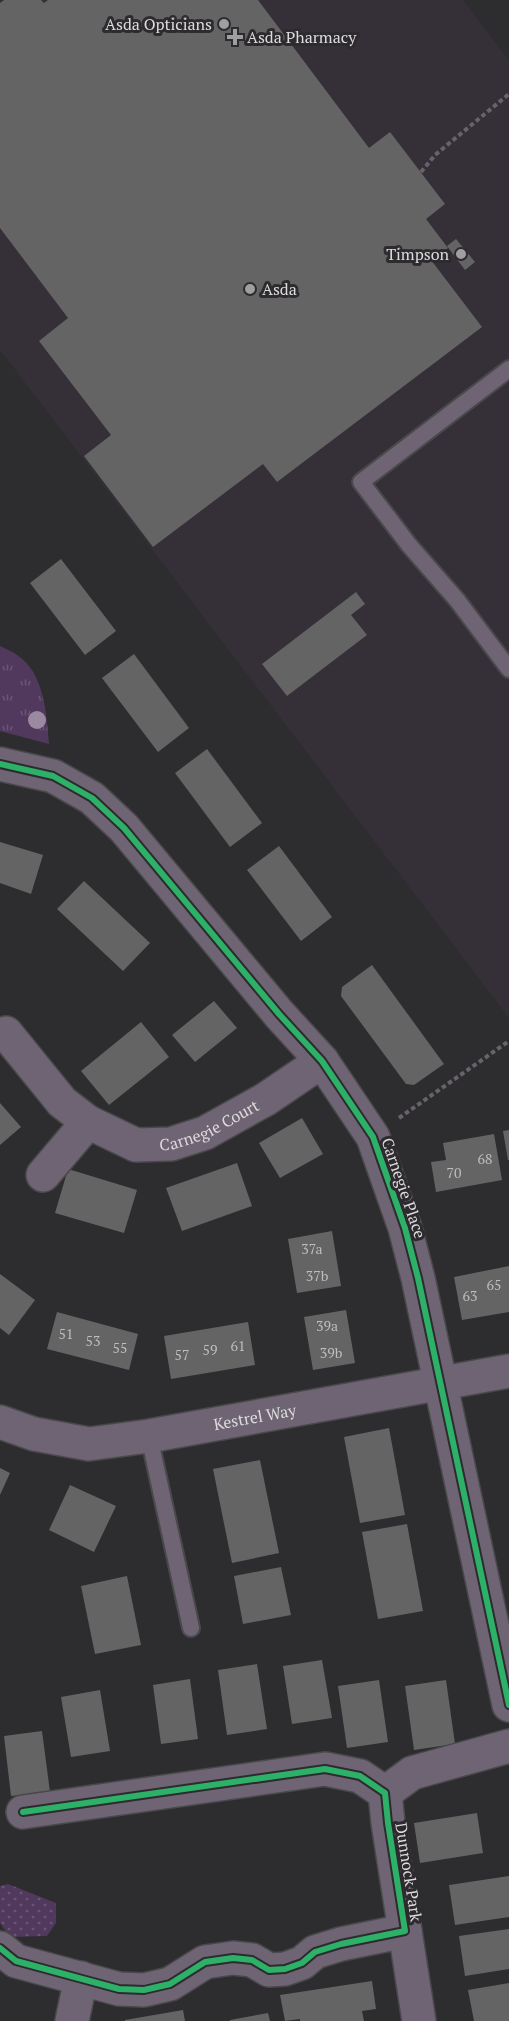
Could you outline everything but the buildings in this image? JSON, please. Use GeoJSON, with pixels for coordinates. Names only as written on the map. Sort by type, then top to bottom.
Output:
{"type":"FeatureCollection","features":[{"type":"Feature","properties":{"kind":"street","name":"Carnegie Place"},"geometry":{"type":"LineString","coordinates":[[0,764],[53,776],[92,798],[116,821],[279,1014],[322,1060],[373,1137],[405,1228],[441,1382],[509,1705]]}},
{"type":"Feature","properties":{"kind":"street","name":"Carnegie Court"},"geometry":{"type":"LineString","coordinates":[[6,1033],[62,1102],[88,1122],[136,1144],[171,1144],[205,1133],[266,1099],[322,1060]]}},
{"type":"Feature","properties":{"kind":"street"},"geometry":{"type":"LineString","coordinates":[[43,1175],[88,1122]]}},
{"type":"Feature","properties":{"kind":"street","name":"Kestrel Way"},"geometry":{"type":"LineString","coordinates":[[0,1422],[34,1434],[89,1444],[149,1436],[509,1371]]}},
{"type":"Feature","properties":{"kind":"street"},"geometry":{"type":"LineString","coordinates":[[23,1812],[325,1769],[360,1776],[385,1793],[412,1773],[509,1746]]}},
{"type":"Feature","properties":{"kind":"street","name":"Dunnock Park"},"geometry":{"type":"LineString","coordinates":[[0,1948],[16,1961],[119,1989],[144,1990],[171,1984],[205,1962],[233,1958],[252,1960],[269,1970],[285,1969],[302,1963],[315,1952],[341,1944],[405,1931],[385,1793]]}},
{"type":"Feature","properties":{"kind":"street"},"geometry":{"type":"LineString","coordinates":[[405,1931],[419,2021]]}},
{"type":"Feature","properties":{"kind":"street"},"geometry":{"type":"LineString","coordinates":[[72,2021],[81,1978]]}},
{"type":"Feature","properties":{"kind":"lane"},"geometry":{"type":"LineString","coordinates":[[509,369],[361,482],[409,545],[457,600],[509,669]]}},
{"type":"Feature","properties":{"kind":"lane"},"geometry":{"type":"LineString","coordinates":[[149,1436],[190,1628]]}},
{"type":"Feature","properties":{"kind":"path"},"geometry":{"type":"LineString","coordinates":[[421,172],[435,155],[509,94]]}},
{"type":"Feature","properties":{"kind":"path"},"geometry":{"type":"LineString","coordinates":[[373,1137],[509,1041]]}},
{"type":"Feature","properties":{"kind":"shaded area"},"geometry":{"type":"Polygon","coordinates":[[[0,0],[463,0],[509,60],[509,1018],[0,350],[0,0]]]}},
{"type":"Feature","properties":{"kind":"green space"},"geometry":{"type":"Polygon","coordinates":[[[0,646],[17,655],[33,672],[45,708],[49,744],[0,731],[0,646]]]}},
{"type":"Feature","properties":{"kind":"green space"},"geometry":{"type":"Polygon","coordinates":[[[8,1884],[56,1903],[56,1923],[47,1936],[10,1937],[0,1923],[0,1886],[8,1884]]]}},
{"type":"Feature","properties":{"kind":"cycle path"},"geometry":{"type":"LineString","coordinates":[[0,764],[53,776],[92,798],[124,828],[279,1014],[322,1061],[373,1137],[405,1228],[418,1278],[509,1705]]}},
{"type":"Feature","properties":{"kind":"cycle path"},"geometry":{"type":"LineString","coordinates":[[0,1948],[16,1961],[119,1989],[144,1990],[170,1984],[205,1962],[233,1958],[252,1960],[269,1970],[285,1969],[302,1963],[315,1952],[341,1944],[405,1931],[385,1793],[360,1776],[325,1769],[23,1812]]}},
{"type":"Feature","properties":{"kind":"place","name":"Asda Opticians"},"geometry":{"type":"Point","coordinates":[224,24]}},
{"type":"Feature","properties":{"kind":"place","name":"Asda Pharmacy"},"geometry":{"type":"Point","coordinates":[235,37]}},
{"type":"Feature","properties":{"kind":"place","name":"Timpson"},"geometry":{"type":"Point","coordinates":[461,254]}},
{"type":"Feature","properties":{"kind":"place","name":"Asda"},"geometry":{"type":"Point","coordinates":[250,289]}}]}
